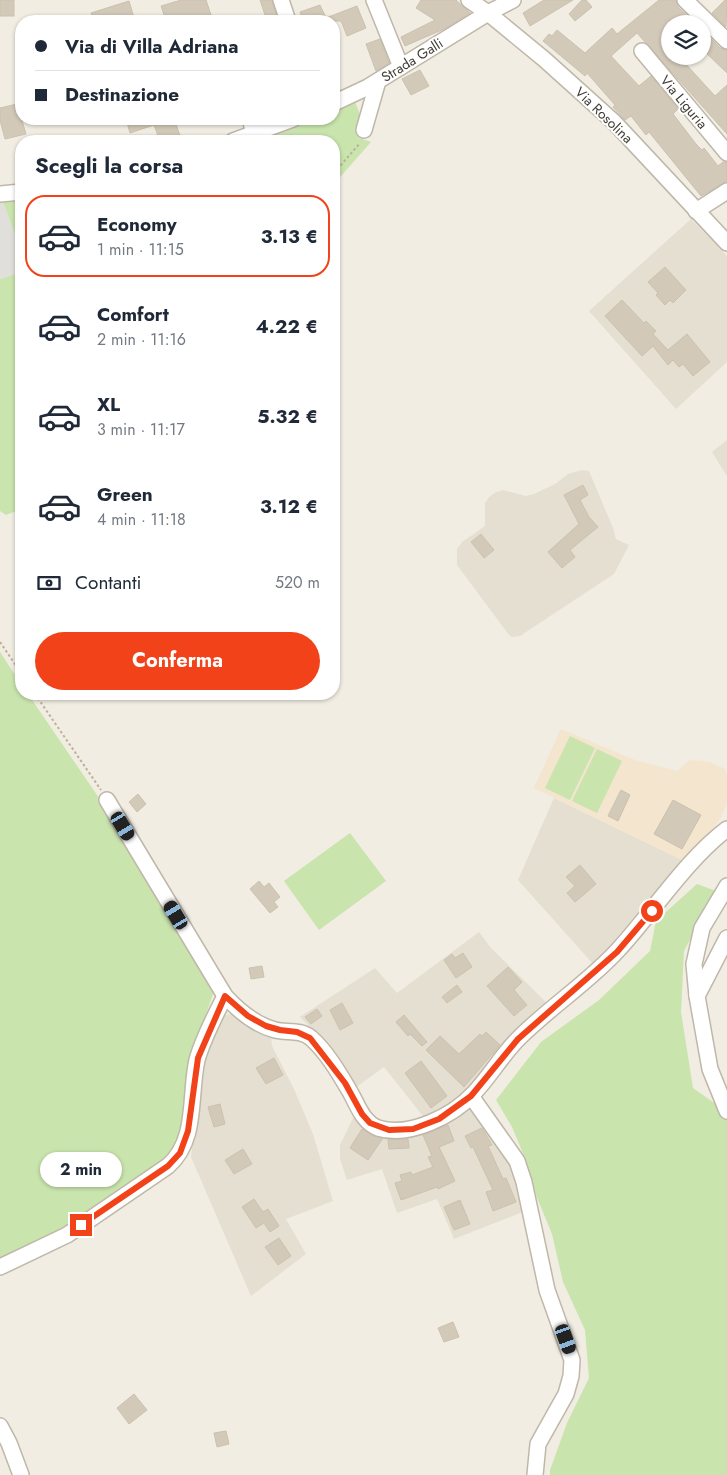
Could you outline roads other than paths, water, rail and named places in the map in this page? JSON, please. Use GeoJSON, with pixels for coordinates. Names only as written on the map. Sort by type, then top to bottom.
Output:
{"type":"FeatureCollection","features":[{"type":"Feature","properties":{"kind":"street"},"geometry":{"type":"LineString","coordinates":[[281,0],[286,15]]}},
{"type":"Feature","properties":{"kind":"street"},"geometry":{"type":"LineString","coordinates":[[374,0],[401,67]]}},
{"type":"Feature","properties":{"kind":"street","name":"Via Rosolina"},"geometry":{"type":"LineString","coordinates":[[469,0],[488,13],[544,59],[614,122],[727,243]]}},
{"type":"Feature","properties":{"kind":"street","name":"Strada Galli"},"geometry":{"type":"LineString","coordinates":[[340,100],[378,81],[488,13],[513,0]]}},
{"type":"Feature","properties":{"kind":"street"},"geometry":{"type":"LineString","coordinates":[[685,0],[727,41]]}},
{"type":"Feature","properties":{"kind":"street","name":"Via Liguria"},"geometry":{"type":"LineString","coordinates":[[642,51],[727,153]]}},
{"type":"Feature","properties":{"kind":"street"},"geometry":{"type":"LineString","coordinates":[[364,130],[378,81]]}},
{"type":"Feature","properties":{"kind":"street"},"geometry":{"type":"LineString","coordinates":[[252,125],[254,133]]}},
{"type":"Feature","properties":{"kind":"street"},"geometry":{"type":"LineString","coordinates":[[249,135],[268,125]]}},
{"type":"Feature","properties":{"kind":"street"},"geometry":{"type":"LineString","coordinates":[[696,211],[727,190]]}},
{"type":"Feature","properties":{"kind":"street"},"geometry":{"type":"LineString","coordinates":[[0,194],[15,193]]}},
{"type":"Feature","properties":{"kind":"street"},"geometry":{"type":"LineString","coordinates":[[108,800],[225,996],[248,1016],[266,1026],[297,1032],[310,1038],[345,1083],[364,1118],[377,1128],[403,1130],[422,1126],[439,1119],[471,1096],[523,1034],[617,952],[703,849],[727,829]]}},
{"type":"Feature","properties":{"kind":"street"},"geometry":{"type":"LineString","coordinates":[[727,886],[702,928],[694,964],[697,996],[710,1070],[727,1110]]}},
{"type":"Feature","properties":{"kind":"street"},"geometry":{"type":"LineString","coordinates":[[697,996],[727,938]]}},
{"type":"Feature","properties":{"kind":"street"},"geometry":{"type":"LineString","coordinates":[[0,1268],[66,1235],[177,1158],[184,1146],[188,1131],[199,1054],[225,996]]}},
{"type":"Feature","properties":{"kind":"street"},"geometry":{"type":"LineString","coordinates":[[471,1096],[517,1161],[524,1182],[547,1290],[572,1360],[566,1394],[538,1444],[536,1475]]}},
{"type":"Feature","properties":{"kind":"street"},"geometry":{"type":"LineString","coordinates":[[0,1426],[9,1443],[21,1475]]}}]}
